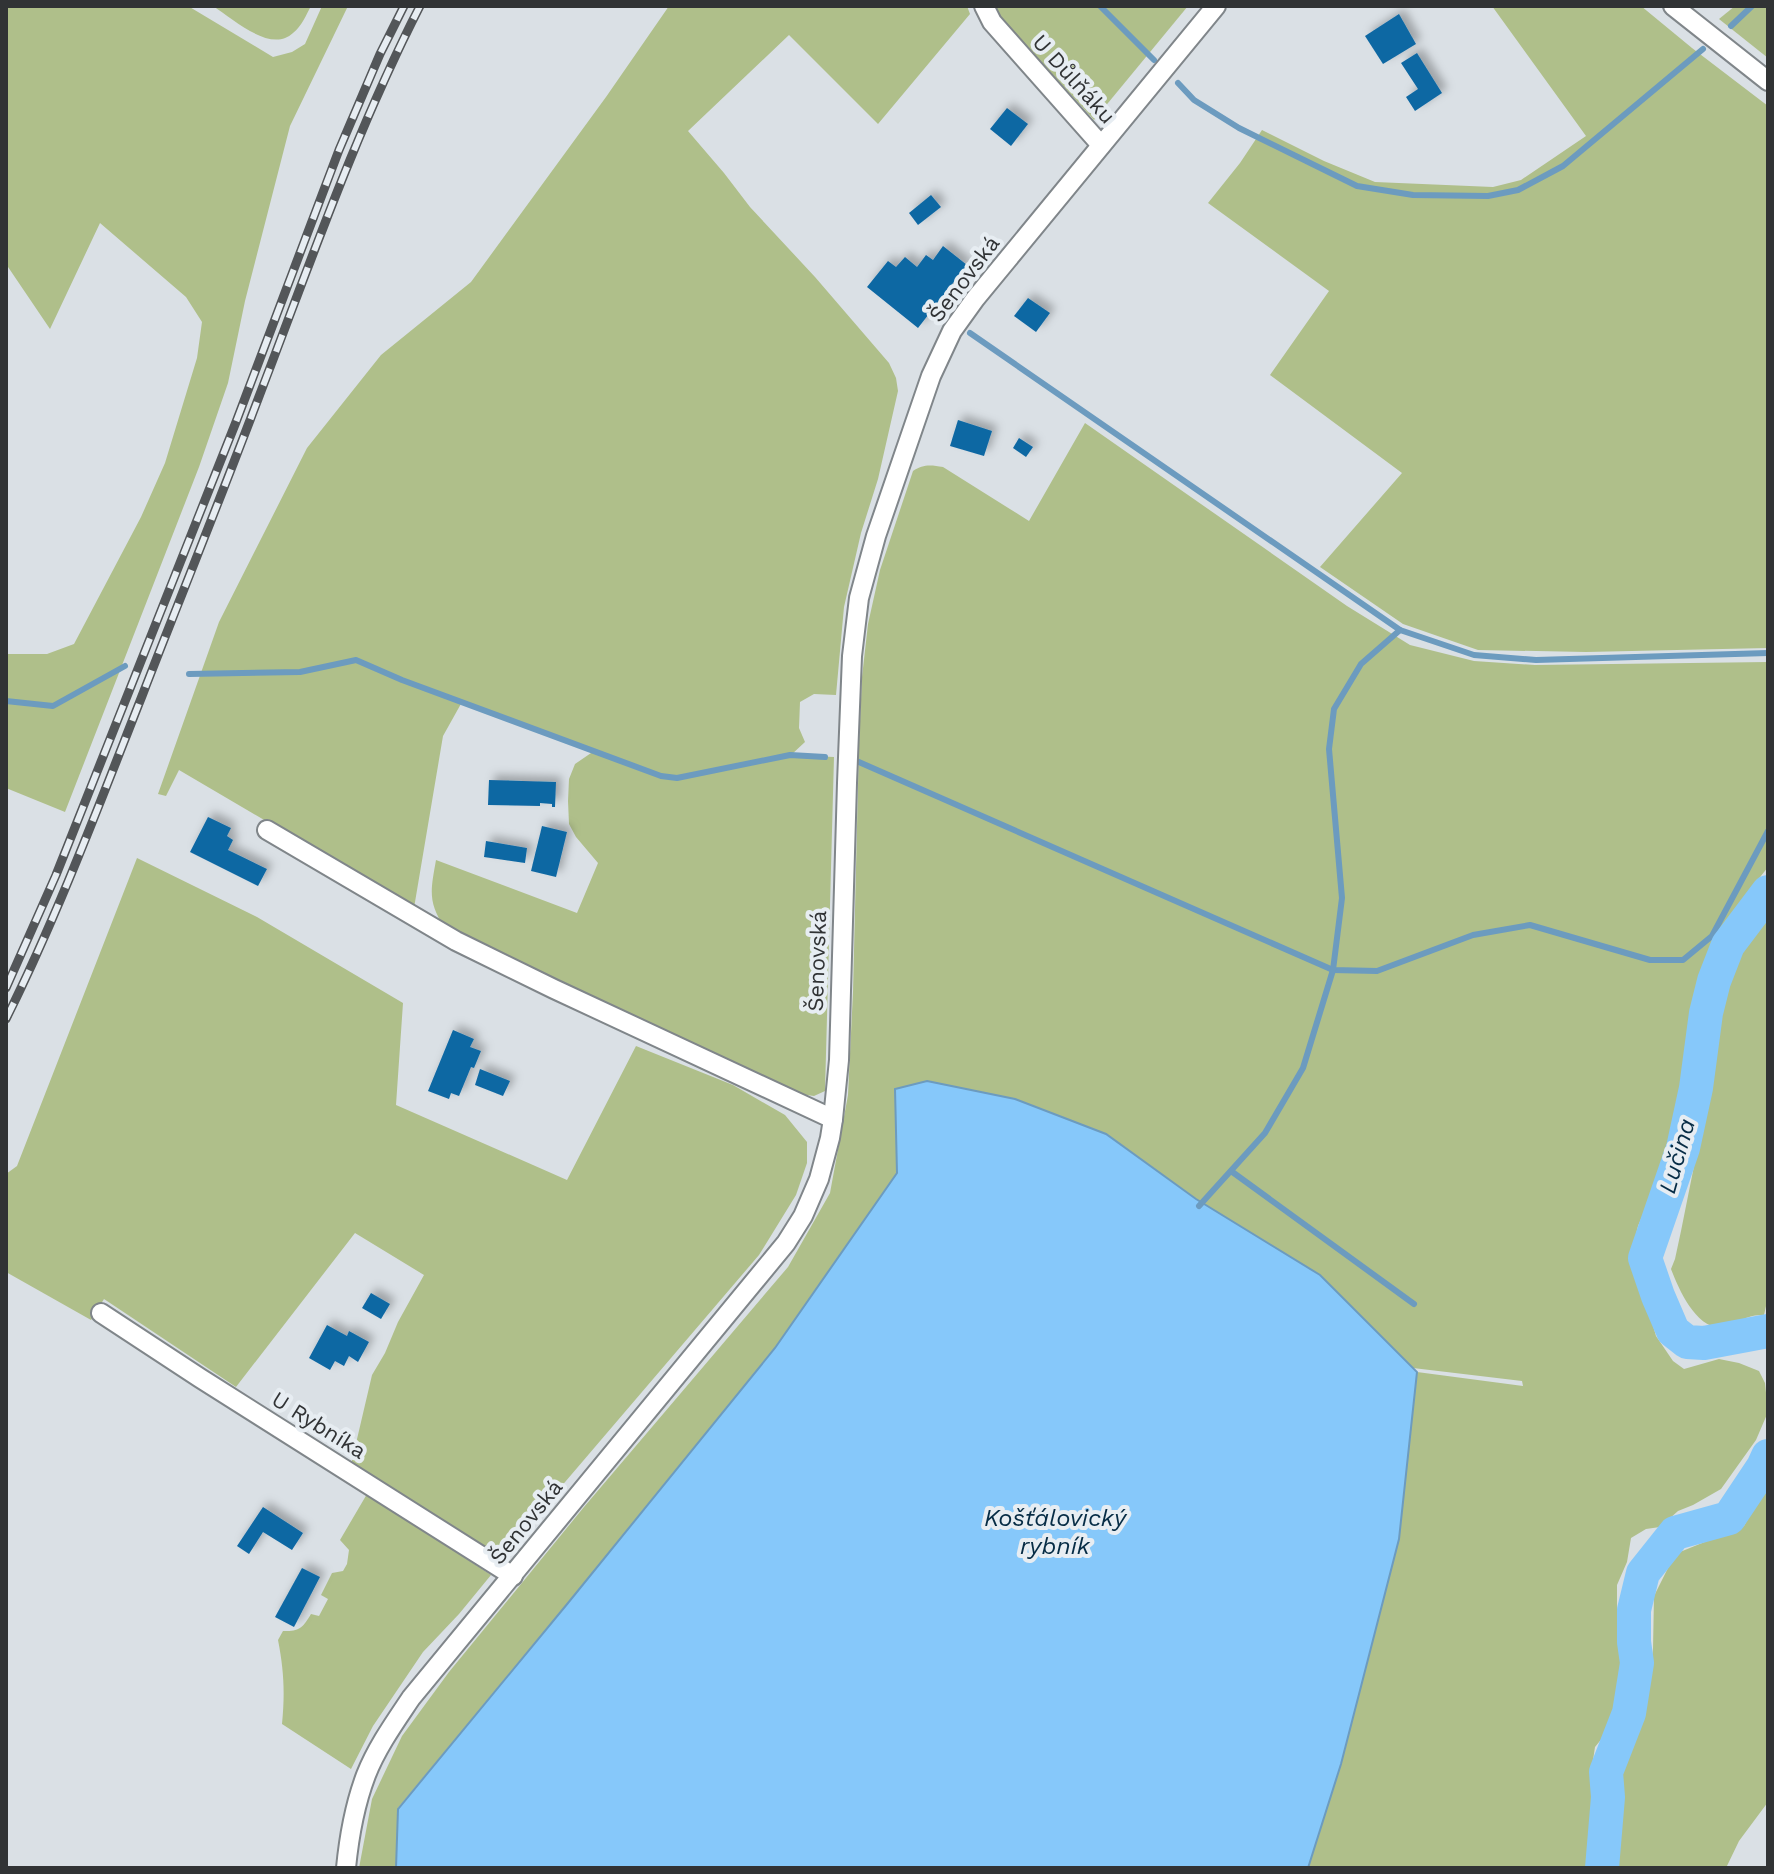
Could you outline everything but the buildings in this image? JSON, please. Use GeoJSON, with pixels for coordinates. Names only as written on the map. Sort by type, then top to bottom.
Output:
{"type":"FeatureCollection","features":[{"type":"Feature","properties":{"kind":"street","name":"U Důlňáku"},"geometry":{"type":"LineString","coordinates":[[984,6],[992,22],[1101,145]]}},
{"type":"Feature","properties":{"kind":"street","name":"Šenovská"},"geometry":{"type":"LineString","coordinates":[[346,1868],[357,1805],[367,1773],[411,1698],[786,1243],[803,1216],[819,1179],[833,1119],[839,1060],[852,656],[859,598],[876,536],[931,376],[952,331],[1216,6]]}},
{"type":"Feature","properties":{"kind":"street"},"geometry":{"type":"LineString","coordinates":[[1673,6],[1768,81]]}},
{"type":"Feature","properties":{"kind":"street"},"geometry":{"type":"LineString","coordinates":[[267,830],[456,941],[833,1119]]}},
{"type":"Feature","properties":{"kind":"street","name":"U Rybníka"},"geometry":{"type":"LineString","coordinates":[[101,1313],[513,1576]]}},
{"type":"Feature","properties":{"kind":"green space"},"geometry":{"type":"Polygon","coordinates":[[[6,6],[188,6],[273,57],[292,52],[305,44],[322,6],[348,6],[290,126],[245,301],[228,383],[199,467],[65,812],[6,788],[6,654],[47,654],[74,644],[141,517],[165,463],[197,358],[202,322],[186,297],[100,223],[50,329],[6,264],[6,6]]]}},
{"type":"Feature","properties":{"kind":"green space"},"geometry":{"type":"Polygon","coordinates":[[[213,6],[311,6],[296,30],[284,38],[274,39],[252,32],[213,6]]]}},
{"type":"Feature","properties":{"kind":"green space"},"geometry":{"type":"Polygon","coordinates":[[[669,6],[967,6],[970,14],[878,124],[789,35],[688,131],[750,207],[889,363],[898,391],[844,607],[836,695],[814,694],[800,702],[799,728],[805,742],[791,755],[834,757],[825,1091],[814,1096],[799,1094],[445,928],[433,903],[436,860],[577,913],[598,863],[569,824],[569,779],[575,764],[594,751],[462,702],[443,736],[414,908],[179,770],[166,796],[158,794],[219,622],[307,448],[381,355],[471,282],[669,6]]]}},
{"type":"Feature","properties":{"kind":"green space"},"geometry":{"type":"Polygon","coordinates":[[[995,6],[1188,6],[1094,120],[999,16],[995,6]]]}},
{"type":"Feature","properties":{"kind":"green space"},"geometry":{"type":"Polygon","coordinates":[[[1492,6],[1641,6],[1768,106],[1768,648],[1586,652],[1478,650],[1403,624],[1320,567],[1402,473],[1270,375],[1329,291],[1208,203],[1262,130],[1375,182],[1493,187],[1521,180],[1586,136],[1492,6]]]}},
{"type":"Feature","properties":{"kind":"green space"},"geometry":{"type":"Polygon","coordinates":[[[1735,6],[1768,6],[1768,58],[1719,19],[1735,6]]]}},
{"type":"Feature","properties":{"kind":"green space"},"geometry":{"type":"Polygon","coordinates":[[[1085,423],[1347,606],[1410,645],[1474,661],[1535,665],[1768,662],[1768,867],[1725,922],[1693,1000],[1687,1071],[1675,1140],[1638,1226],[1632,1252],[1656,1336],[1673,1361],[1684,1369],[1719,1359],[1759,1371],[1765,1383],[1768,1412],[1756,1440],[1721,1489],[1678,1511],[1660,1527],[1646,1529],[1631,1538],[1627,1562],[1617,1585],[1617,1626],[1627,1675],[1616,1698],[1618,1715],[1595,1747],[1592,1767],[1594,1845],[1590,1868],[1308,1868],[1341,1764],[1399,1539],[1417,1372],[1523,1386],[1522,1381],[1413,1368],[1320,1275],[1196,1199],[1106,1134],[1015,1099],[896,1090],[897,1173],[775,1348],[398,1808],[396,1868],[359,1868],[372,1799],[402,1736],[449,1672],[584,1507],[788,1267],[830,1193],[848,1095],[859,744],[868,624],[880,570],[913,471],[927,466],[943,467],[1029,521],[1085,423]]]}},
{"type":"Feature","properties":{"kind":"green space"},"geometry":{"type":"Polygon","coordinates":[[[137,858],[257,917],[403,1003],[396,1105],[567,1180],[636,1046],[733,1085],[785,1115],[807,1142],[807,1163],[796,1195],[759,1255],[501,1557],[350,1469],[372,1375],[424,1275],[355,1233],[236,1387],[104,1299],[91,1320],[6,1272],[6,1174],[17,1166],[137,858]]]}},
{"type":"Feature","properties":{"kind":"green space"},"geometry":{"type":"Polygon","coordinates":[[[1768,914],[1768,1297],[1764,1315],[1718,1327],[1699,1318],[1679,1288],[1671,1269],[1706,1106],[1725,986],[1755,929],[1768,914]]]}},
{"type":"Feature","properties":{"kind":"green space"},"geometry":{"type":"Polygon","coordinates":[[[1768,1483],[1768,1802],[1739,1841],[1726,1868],[1613,1868],[1622,1815],[1622,1773],[1645,1716],[1653,1649],[1654,1596],[1675,1554],[1744,1526],[1768,1483]]]}},
{"type":"Feature","properties":{"kind":"green space"},"geometry":{"type":"Polygon","coordinates":[[[367,1494],[491,1575],[423,1652],[373,1726],[351,1769],[282,1724],[283,1682],[278,1640],[283,1631],[300,1628],[311,1614],[319,1616],[328,1599],[321,1595],[332,1573],[343,1571],[347,1564],[349,1550],[340,1540],[367,1494]]]}},
{"type":"Feature","properties":{"kind":"water","name":"Košťálovický rybník"},"geometry":{"type":"Polygon","coordinates":[[[927,1081],[1015,1099],[1106,1134],[1196,1199],[1320,1275],[1417,1372],[1399,1539],[1341,1764],[1308,1868],[396,1868],[398,1809],[775,1348],[897,1173],[895,1089],[927,1081]]]}},
{"type":"Feature","properties":{"kind":"waterway"},"geometry":{"type":"LineString","coordinates":[[1100,6],[1154,60]]}},
{"type":"Feature","properties":{"kind":"waterway"},"geometry":{"type":"LineString","coordinates":[[1731,26],[1752,6]]}},
{"type":"Feature","properties":{"kind":"waterway"},"geometry":{"type":"LineString","coordinates":[[1178,83],[1194,100],[1239,128],[1357,186],[1413,195],[1488,196],[1518,190],[1563,166],[1703,49]]}},
{"type":"Feature","properties":{"kind":"waterway"},"geometry":{"type":"LineString","coordinates":[[970,333],[1400,630]]}},
{"type":"Feature","properties":{"kind":"waterway"},"geometry":{"type":"LineString","coordinates":[[1199,1206],[1265,1133],[1303,1068],[1333,970],[1342,898],[1329,749],[1334,709],[1361,664],[1400,630],[1474,655],[1536,660],[1768,653]]}},
{"type":"Feature","properties":{"kind":"waterway"},"geometry":{"type":"LineString","coordinates":[[189,674],[300,672],[356,660],[661,776],[677,778],[790,755],[825,757]]}},
{"type":"Feature","properties":{"kind":"waterway"},"geometry":{"type":"LineString","coordinates":[[6,701],[53,706],[125,666]]}},
{"type":"Feature","properties":{"kind":"waterway"},"geometry":{"type":"LineString","coordinates":[[852,759],[1333,970],[1377,971],[1473,935],[1530,925],[1650,960],[1683,960],[1712,936],[1768,831]]}},
{"type":"Feature","properties":{"kind":"waterway","name":"Lučina"},"geometry":{"type":"LineString","coordinates":[[1768,892],[1728,945],[1714,981],[1683,1148],[1645,1258],[1673,1331],[1687,1342],[1704,1343],[1768,1331]]}},
{"type":"Feature","properties":{"kind":"waterway"},"geometry":{"type":"LineString","coordinates":[[1231,1171],[1414,1304]]}},
{"type":"Feature","properties":{"kind":"waterway","name":"Lučina"},"geometry":{"type":"LineString","coordinates":[[1602,1868],[1608,1797],[1606,1772],[1629,1713],[1637,1663],[1634,1610],[1643,1573],[1675,1533],[1729,1518],[1768,1456]]}},
{"type":"Feature","properties":{"kind":"railway"},"geometry":{"type":"LineString","coordinates":[[6,988],[56,875],[236,422],[339,150],[404,6]]}},
{"type":"Feature","properties":{"kind":"railway"},"geometry":{"type":"LineString","coordinates":[[6,1019],[94,818],[356,147],[420,6]]}}]}
